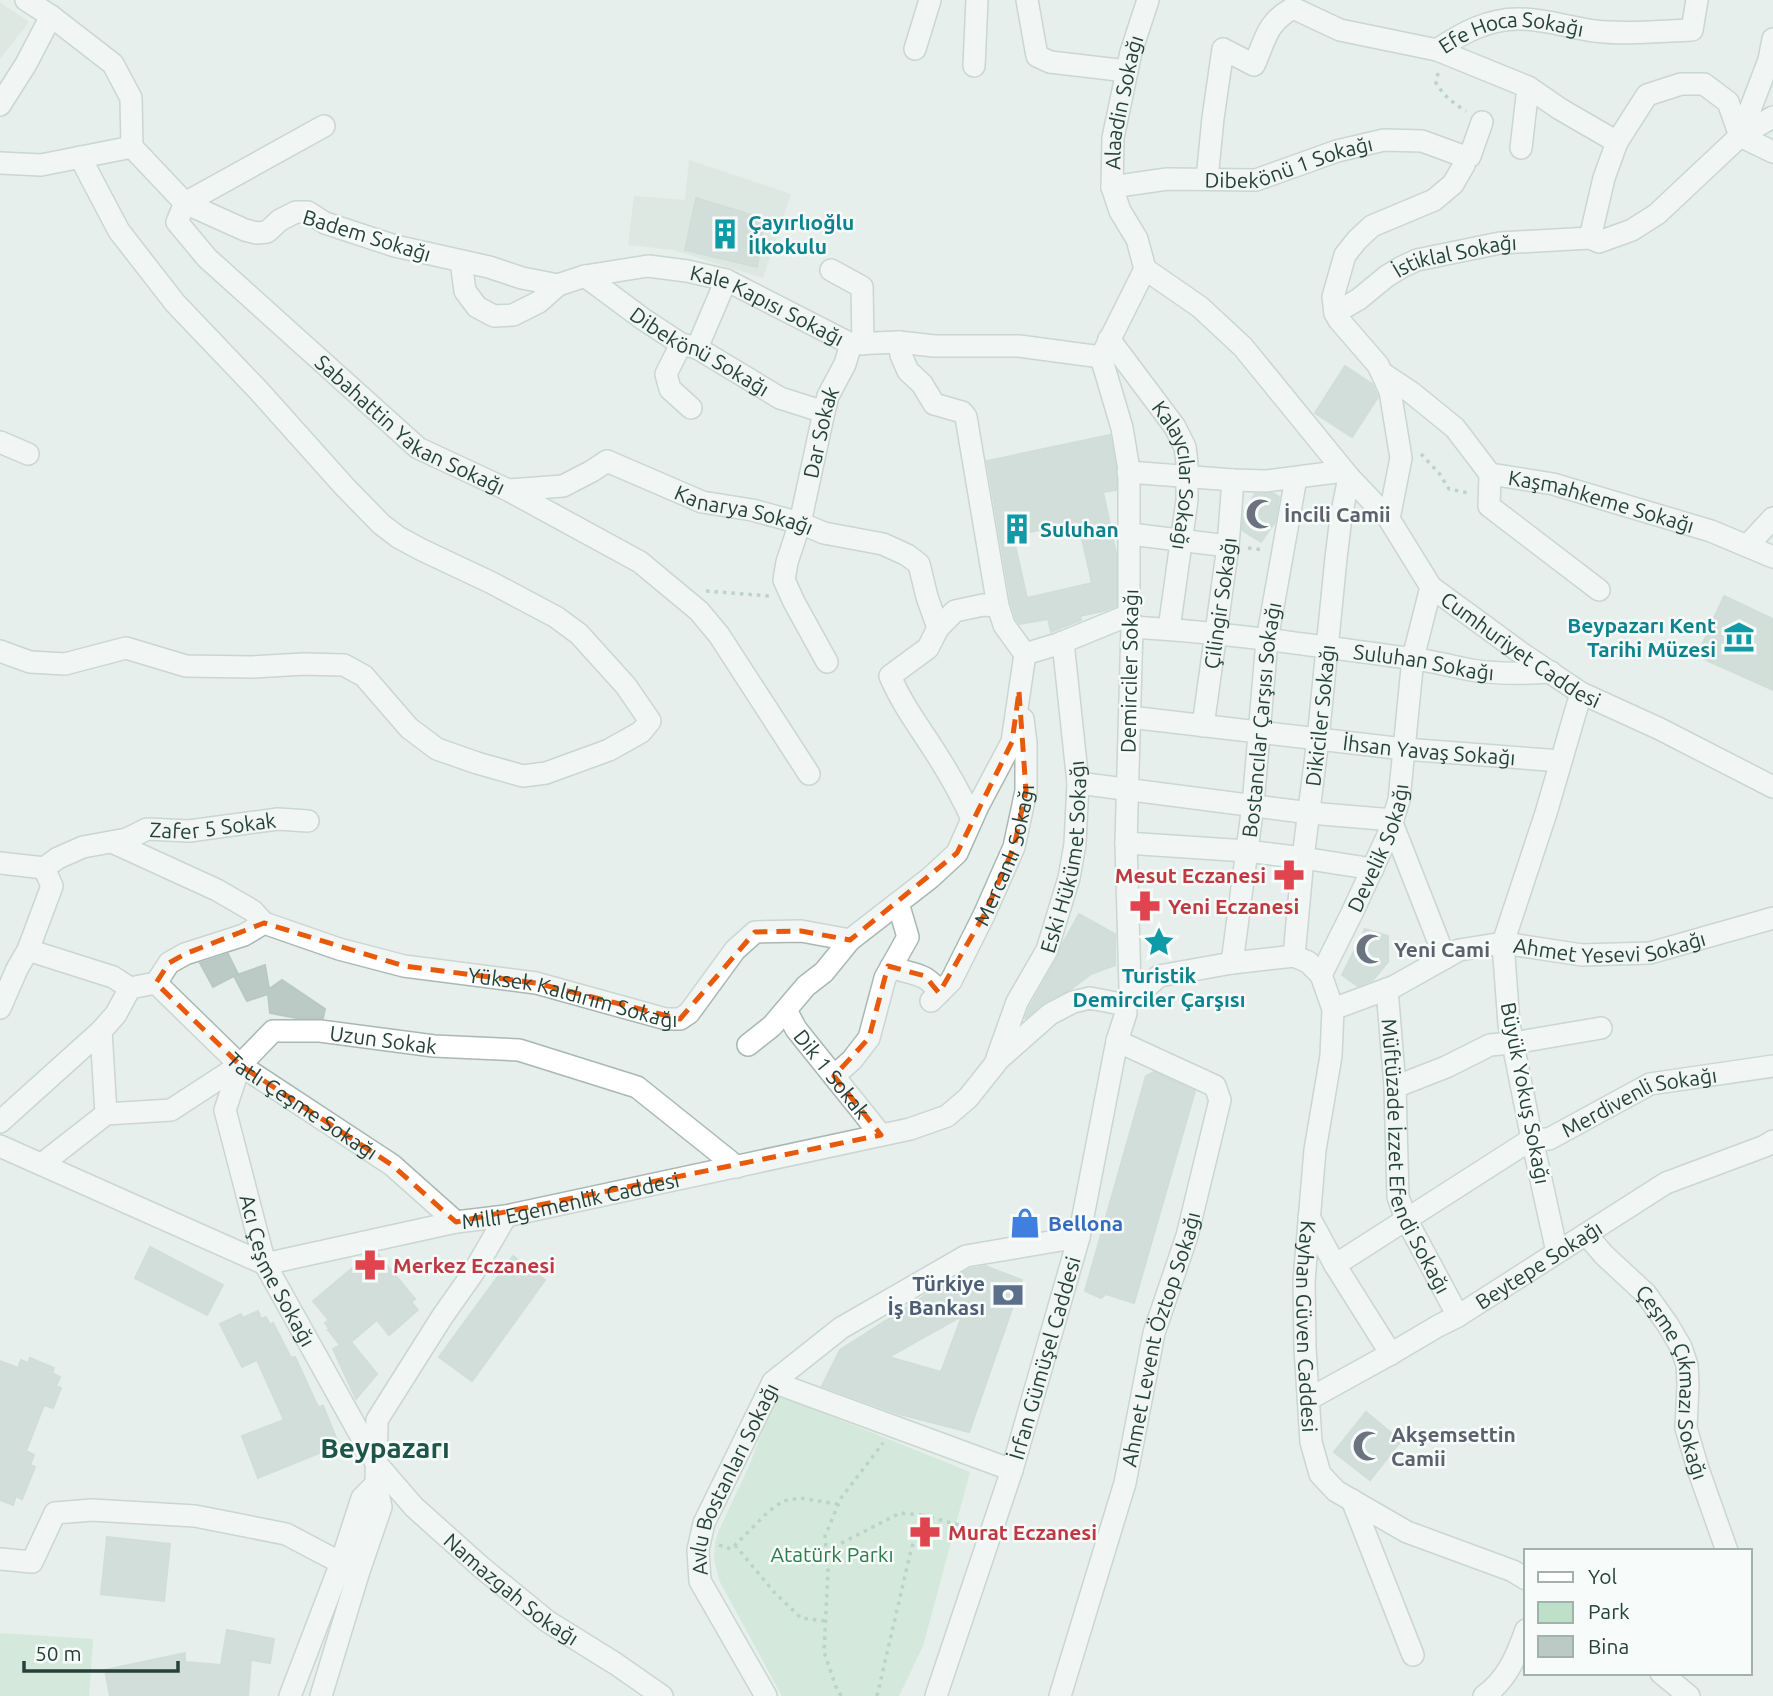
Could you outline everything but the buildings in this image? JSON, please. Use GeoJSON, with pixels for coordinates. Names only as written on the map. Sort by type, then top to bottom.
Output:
{"type":"FeatureCollection","features":[{"type":"Feature","properties":{"kind":"street"},"geometry":{"type":"LineString","coordinates":[[26,0],[113,64],[131,98],[132,147],[185,203],[324,126]]}},
{"type":"Feature","properties":{"kind":"street"},"geometry":{"type":"LineString","coordinates":[[915,49],[930,0]]}},
{"type":"Feature","properties":{"kind":"street"},"geometry":{"type":"LineString","coordinates":[[974,66],[977,0]]}},
{"type":"Feature","properties":{"kind":"street"},"geometry":{"type":"LineString","coordinates":[[1027,0],[1037,56],[1050,62],[1127,71]]}},
{"type":"Feature","properties":{"kind":"street","name":"Alaadin Sokağı"},"geometry":{"type":"LineString","coordinates":[[1144,269],[1137,239],[1120,211],[1112,187],[1113,138],[1131,52],[1148,0]]}},
{"type":"Feature","properties":{"kind":"street","name":"Efe Hoca Sokağı"},"geometry":{"type":"LineString","coordinates":[[1208,179],[1223,49],[1254,65],[1271,25],[1293,8],[1340,30],[1439,51],[1455,37],[1486,23],[1521,19],[1597,32],[1692,30],[1697,0]]}},
{"type":"Feature","properties":{"kind":"street"},"geometry":{"type":"LineString","coordinates":[[0,105],[26,64],[51,16]]}},
{"type":"Feature","properties":{"kind":"street"},"geometry":{"type":"LineString","coordinates":[[1740,136],[1769,60],[1773,39]]}},
{"type":"Feature","properties":{"kind":"street"},"geometry":{"type":"LineString","coordinates":[[1439,51],[1528,87],[1617,142]]}},
{"type":"Feature","properties":{"kind":"street"},"geometry":{"type":"LineString","coordinates":[[1590,238],[1604,178],[1617,142],[1647,95],[1681,84],[1704,84],[1728,102],[1740,136],[1773,152]]}},
{"type":"Feature","properties":{"kind":"street"},"geometry":{"type":"LineString","coordinates":[[1521,148],[1528,87]]}},
{"type":"Feature","properties":{"kind":"street","name":"İstiklal Sokağı"},"geometry":{"type":"LineString","coordinates":[[1335,313],[1359,299],[1387,276],[1417,260],[1500,243],[1590,238],[1599,242],[1632,230],[1657,214],[1740,136],[1773,117]]}},
{"type":"Feature","properties":{"kind":"street"},"geometry":{"type":"LineString","coordinates":[[1389,519],[1401,458],[1390,391],[1378,365],[1335,313],[1333,297],[1336,281],[1345,255],[1372,226],[1434,200],[1453,184],[1464,165],[1463,156],[1470,156],[1482,122]]}},
{"type":"Feature","properties":{"kind":"street","name":"Dibekönü 1 Sokağı"},"geometry":{"type":"LineString","coordinates":[[1112,187],[1167,179],[1256,180],[1337,151],[1384,140],[1422,141],[1463,156]]}},
{"type":"Feature","properties":{"kind":"street"},"geometry":{"type":"LineString","coordinates":[[0,163],[41,165],[132,147]]}},
{"type":"Feature","properties":{"kind":"street"},"geometry":{"type":"LineString","coordinates":[[0,651],[30,662],[65,664],[126,648],[186,666],[344,665],[363,676],[409,727],[437,749],[523,776],[546,774],[609,750],[641,732],[650,721],[626,686],[579,634],[556,617],[409,543],[382,524],[175,303],[119,231],[80,157]]}},
{"type":"Feature","properties":{"kind":"street","name":"Badem Sokağı"},"geometry":{"type":"LineString","coordinates":[[185,203],[257,233],[267,232],[280,220],[296,212],[308,212],[325,223],[395,246],[558,285]]}},
{"type":"Feature","properties":{"kind":"street","name":"Sabahattin Yakan Sokağı"},"geometry":{"type":"LineString","coordinates":[[185,203],[177,222],[207,258],[418,449],[509,490],[640,562],[699,611],[719,635],[809,774]]}},
{"type":"Feature","properties":{"kind":"street"},"geometry":{"type":"LineString","coordinates":[[461,261],[465,290],[477,307],[494,316],[513,315],[539,302],[558,285]]}},
{"type":"Feature","properties":{"kind":"street","name":"Kale Kapısı Sokağı"},"geometry":{"type":"LineString","coordinates":[[558,285],[585,276],[648,266],[726,280],[857,344],[899,342],[934,346],[1105,348]]}},
{"type":"Feature","properties":{"kind":"street"},"geometry":{"type":"LineString","coordinates":[[1105,348],[1144,269]]}},
{"type":"Feature","properties":{"kind":"street","name":"Cumhuriyet Caddesi"},"geometry":{"type":"LineString","coordinates":[[1144,269],[1200,307],[1243,347],[1346,474],[1389,519],[1432,587],[1581,693],[1660,729],[1773,787]]}},
{"type":"Feature","properties":{"kind":"street"},"geometry":{"type":"LineString","coordinates":[[831,270],[862,288],[857,344]]}},
{"type":"Feature","properties":{"kind":"street","name":"Dibekönü Sokağı"},"geometry":{"type":"LineString","coordinates":[[585,276],[643,319],[780,398],[824,412]]}},
{"type":"Feature","properties":{"kind":"street"},"geometry":{"type":"LineString","coordinates":[[691,408],[670,389],[666,374],[689,346],[726,280]]}},
{"type":"Feature","properties":{"kind":"street"},"geometry":{"type":"LineString","coordinates":[[748,1045],[772,1026],[806,986],[824,972],[850,940],[930,878],[957,853],[1012,742],[1025,654],[1004,625],[998,606],[966,417],[962,412],[934,404],[922,384],[908,371],[899,342]]}},
{"type":"Feature","properties":{"kind":"street","name":"Dar Sokak"},"geometry":{"type":"LineString","coordinates":[[827,662],[784,580],[800,523],[828,396],[857,344]]}},
{"type":"Feature","properties":{"kind":"street","name":"Demirciler Sokağı"},"geometry":{"type":"LineString","coordinates":[[1105,348],[1122,428],[1128,472],[1131,621],[1126,842],[1128,999]]}},
{"type":"Feature","properties":{"kind":"street","name":"Kalaycılar Sokağı"},"geometry":{"type":"LineString","coordinates":[[1105,348],[1175,427],[1185,447],[1188,463],[1187,500],[1169,629]]}},
{"type":"Feature","properties":{"kind":"street","name":"Kaşmahkeme Sokağı"},"geometry":{"type":"LineString","coordinates":[[1382,373],[1455,428],[1490,474],[1553,484],[1711,531],[1773,557]]}},
{"type":"Feature","properties":{"kind":"street"},"geometry":{"type":"LineString","coordinates":[[0,442],[28,454]]}},
{"type":"Feature","properties":{"kind":"street","name":"Kanarya Sokağı"},"geometry":{"type":"LineString","coordinates":[[509,490],[563,486],[607,461],[702,502],[752,510],[800,523],[824,533],[883,544],[919,564],[938,628]]}},
{"type":"Feature","properties":{"kind":"street"},"geometry":{"type":"LineString","coordinates":[[1128,472],[1266,481],[1346,474]]}},
{"type":"Feature","properties":{"kind":"street","name":"Dikiciler Sokağı"},"geometry":{"type":"LineString","coordinates":[[1294,956],[1346,474]]}},
{"type":"Feature","properties":{"kind":"street"},"geometry":{"type":"LineString","coordinates":[[1490,474],[1489,506],[1599,590]]}},
{"type":"Feature","properties":{"kind":"street","name":"Bostancılar Çarşısı Sokağı"},"geometry":{"type":"LineString","coordinates":[[1232,963],[1253,805],[1267,640],[1296,478]]}},
{"type":"Feature","properties":{"kind":"street","name":"Çilingir Sokağı"},"geometry":{"type":"LineString","coordinates":[[1203,726],[1228,546],[1233,480]]}},
{"type":"Feature","properties":{"kind":"street"},"geometry":{"type":"LineString","coordinates":[[1747,546],[1773,518]]}},
{"type":"Feature","properties":{"kind":"street"},"geometry":{"type":"LineString","coordinates":[[1130,534],[1228,546]]}},
{"type":"Feature","properties":{"kind":"street","name":"Develik Sokağı"},"geometry":{"type":"LineString","coordinates":[[1321,975],[1373,869],[1399,800],[1413,658],[1432,587]]}},
{"type":"Feature","properties":{"kind":"street"},"geometry":{"type":"LineString","coordinates":[[972,819],[961,796],[900,699],[890,676],[928,648],[938,628],[955,611],[983,605],[998,606]]}},
{"type":"Feature","properties":{"kind":"street"},"geometry":{"type":"LineString","coordinates":[[1025,654],[1131,621]]}},
{"type":"Feature","properties":{"kind":"street","name":"Suluhan Sokağı"},"geometry":{"type":"LineString","coordinates":[[1131,621],[1169,629],[1413,658],[1474,670],[1516,674],[1551,673]]}},
{"type":"Feature","properties":{"kind":"street","name":"Eski Hükümet Sokağı"},"geometry":{"type":"LineString","coordinates":[[996,1061],[1017,1002],[1047,950],[1069,878],[1075,844],[1077,783],[1063,642]]}},
{"type":"Feature","properties":{"kind":"street","name":"Mercanlı Sokağı"},"geometry":{"type":"LineString","coordinates":[[891,967],[925,976],[935,997],[951,981],[984,915],[1014,847],[1026,791],[1026,743],[1019,692]]}},
{"type":"Feature","properties":{"kind":"street","name":"Büyük Yokuş Sokağı"},"geometry":{"type":"LineString","coordinates":[[1557,1252],[1509,1024],[1503,943],[1546,813],[1581,693]]}},
{"type":"Feature","properties":{"kind":"street","name":"İhsan Yavaş Sokağı"},"geometry":{"type":"LineString","coordinates":[[1130,717],[1404,749],[1561,761]]}},
{"type":"Feature","properties":{"kind":"street"},"geometry":{"type":"LineString","coordinates":[[1077,783],[1392,822],[1445,958]]}},
{"type":"Feature","properties":{"kind":"street","name":"Zafer 5 Sokak"},"geometry":{"type":"LineString","coordinates":[[44,868],[58,858],[83,847],[127,839],[146,829],[189,831],[278,818],[308,821]]}},
{"type":"Feature","properties":{"kind":"street","name":"Yüksek Kaldırım Sokağı"},"geometry":{"type":"LineString","coordinates":[[112,842],[217,890],[253,911],[264,923],[339,949],[404,966],[536,983],[666,1019],[680,1019],[689,1013],[735,950],[755,932],[801,931],[850,940]]}},
{"type":"Feature","properties":{"kind":"street"},"geometry":{"type":"LineString","coordinates":[[1126,842],[1247,851],[1373,869]]}},
{"type":"Feature","properties":{"kind":"street"},"geometry":{"type":"LineString","coordinates":[[0,863],[44,868],[52,886],[28,950],[9,965],[0,1008]]}},
{"type":"Feature","properties":{"kind":"street"},"geometry":{"type":"LineString","coordinates":[[834,1076],[852,1060],[869,1038],[885,978],[908,937],[898,903]]}},
{"type":"Feature","properties":{"kind":"street","name":"Ahmet Yesevi Sokağı"},"geometry":{"type":"LineString","coordinates":[[1333,1009],[1387,989],[1459,950],[1503,943],[1582,955],[1650,953],[1773,918]]}},
{"type":"Feature","properties":{"kind":"street"},"geometry":{"type":"LineString","coordinates":[[28,950],[113,977],[131,988],[156,983],[169,963],[185,954],[244,935],[264,923]]}},
{"type":"Feature","properties":{"kind":"street"},"geometry":{"type":"LineString","coordinates":[[1128,999],[1159,976],[1232,963],[1294,956],[1308,962],[1321,975]]}},
{"type":"Feature","properties":{"kind":"street","name":"Kayhan Güven Caddesi"},"geometry":{"type":"LineString","coordinates":[[1321,975],[1333,1009],[1331,1056],[1315,1150],[1304,1281],[1311,1442],[1320,1474],[1336,1490],[1407,1532],[1513,1571],[1524,1578]]}},
{"type":"Feature","properties":{"kind":"street","name":"Tatlı Çeşme Sokağı"},"geometry":{"type":"LineString","coordinates":[[156,983],[240,1065],[392,1165],[456,1222]]}},
{"type":"Feature","properties":{"kind":"street"},"geometry":{"type":"LineString","coordinates":[[0,1122],[101,1031],[116,1014],[131,988]]}},
{"type":"Feature","properties":{"kind":"street","name":"Müftüzade İzzet Efendi Sokağı"},"geometry":{"type":"LineString","coordinates":[[1387,989],[1395,1087],[1398,1197],[1406,1219],[1458,1316]]}},
{"type":"Feature","properties":{"kind":"street","name":"Milli Egemenlik Caddesi"},"geometry":{"type":"LineString","coordinates":[[265,1264],[456,1222],[506,1216],[910,1129],[947,1116],[968,1098],[996,1061],[1050,1014],[1073,1002],[1090,998],[1128,999]]}},
{"type":"Feature","properties":{"kind":"street","name":"İrfan Gümüşel Caddesi"},"geometry":{"type":"LineString","coordinates":[[936,1696],[1012,1470],[1079,1237],[1116,1041],[1128,999]]}},
{"type":"Feature","properties":{"kind":"street","name":"Dik 1 Sokak"},"geometry":{"type":"LineString","coordinates":[[786,1010],[796,1029],[881,1135]]}},
{"type":"Feature","properties":{"kind":"street"},"geometry":{"type":"LineString","coordinates":[[1395,1087],[1446,1067],[1490,1045],[1601,1028]]}},
{"type":"Feature","properties":{"kind":"street"},"geometry":{"type":"LineString","coordinates":[[42,1164],[106,1114],[101,1031]]}},
{"type":"Feature","properties":{"kind":"street","name":"Uzun Sokak"},"geometry":{"type":"LineString","coordinates":[[106,1114],[171,1111],[240,1065],[273,1031],[320,1031],[434,1046],[519,1050],[637,1087],[737,1167]]}},
{"type":"Feature","properties":{"kind":"street","name":"Ahmet Levent Öztop Sokağı"},"geometry":{"type":"LineString","coordinates":[[1060,1696],[1125,1483],[1154,1333],[1187,1236],[1220,1100],[1215,1086],[1116,1041]]}},
{"type":"Feature","properties":{"kind":"street","name":"Acı Çeşme Sokağı"},"geometry":{"type":"LineString","coordinates":[[240,1065],[225,1110],[265,1264],[376,1473]]}},
{"type":"Feature","properties":{"kind":"street","name":"Merdivenli Sokağı"},"geometry":{"type":"LineString","coordinates":[[1335,1265],[1532,1139],[1549,1139],[1650,1084],[1773,1066]]}},
{"type":"Feature","properties":{"kind":"street"},"geometry":{"type":"LineString","coordinates":[[0,1146],[265,1264]]}},
{"type":"Feature","properties":{"kind":"street","name":"Beytepe Sokağı"},"geometry":{"type":"LineString","coordinates":[[1309,1399],[1458,1316],[1666,1183],[1770,1149]]}},
{"type":"Feature","properties":{"kind":"street"},"geometry":{"type":"LineString","coordinates":[[321,1696],[381,1507],[376,1473],[377,1420],[473,1273],[506,1216]]}},
{"type":"Feature","properties":{"kind":"street"},"geometry":{"type":"LineString","coordinates":[[1309,1217],[1335,1265],[1391,1354]]}},
{"type":"Feature","properties":{"kind":"street","name":"Çeşme Çıkmazı Sokağı"},"geometry":{"type":"LineString","coordinates":[[1586,1234],[1604,1255],[1646,1294],[1681,1347],[1687,1365],[1686,1429],[1726,1549]]}},
{"type":"Feature","properties":{"kind":"street","name":"Avlu Bostanları Sokağı"},"geometry":{"type":"LineString","coordinates":[[766,1696],[700,1581],[698,1550],[704,1522],[773,1382],[841,1328],[966,1256],[1079,1237]]}},
{"type":"Feature","properties":{"kind":"street"},"geometry":{"type":"LineString","coordinates":[[773,1382],[1012,1470]]}},
{"type":"Feature","properties":{"kind":"street"},"geometry":{"type":"LineString","coordinates":[[290,1696],[341,1563],[362,1498],[376,1473]]}},
{"type":"Feature","properties":{"kind":"street","name":"Namazgah Sokağı"},"geometry":{"type":"LineString","coordinates":[[376,1473],[481,1567],[547,1621],[662,1696]]}},
{"type":"Feature","properties":{"kind":"street"},"geometry":{"type":"LineString","coordinates":[[1352,1500],[1413,1655]]}},
{"type":"Feature","properties":{"kind":"street"},"geometry":{"type":"LineString","coordinates":[[0,1559],[33,1562],[55,1513],[92,1510],[195,1516],[286,1534],[341,1563]]}},
{"type":"Feature","properties":{"kind":"street"},"geometry":{"type":"LineString","coordinates":[[1484,1696],[1505,1675],[1516,1657],[1524,1635]]}},
{"type":"Feature","properties":{"kind":"street"},"geometry":{"type":"LineString","coordinates":[[1665,1675],[1689,1696]]}},
{"type":"Feature","properties":{"kind":"path"},"geometry":{"type":"LineString","coordinates":[[1439,51],[1436,83],[1453,103],[1482,122]]}},
{"type":"Feature","properties":{"kind":"path"},"geometry":{"type":"LineString","coordinates":[[1398,436],[1410,442],[1449,489],[1490,496]]}},
{"type":"Feature","properties":{"kind":"path"},"geometry":{"type":"LineString","coordinates":[[1228,546],[1282,551]]}},
{"type":"Feature","properties":{"kind":"path"},"geometry":{"type":"LineString","coordinates":[[676,593],[745,593],[794,602]]}},
{"type":"Feature","properties":{"kind":"path"},"geometry":{"type":"LineString","coordinates":[[841,1696],[824,1652],[828,1571],[825,1536],[841,1498],[895,1427]]}},
{"type":"Feature","properties":{"kind":"path"},"geometry":{"type":"LineString","coordinates":[[700,1539],[731,1549],[768,1511],[783,1501],[800,1498],[838,1504]]}},
{"type":"Feature","properties":{"kind":"path"},"geometry":{"type":"LineString","coordinates":[[826,1551],[900,1513],[922,1515],[990,1533]]}},
{"type":"Feature","properties":{"kind":"path"},"geometry":{"type":"LineString","coordinates":[[877,1696],[911,1550],[922,1515]]}},
{"type":"Feature","properties":{"kind":"path"},"geometry":{"type":"LineString","coordinates":[[735,1545],[774,1592],[801,1618],[826,1621]]}},
{"type":"Feature","properties":{"kind":"highlighted area"},"geometry":{"type":"Polygon","coordinates":[[[1019,692],[1026,791],[1014,847],[984,915],[939,993],[925,976],[888,966],[869,1038],[834,1076],[881,1135],[456,1222],[392,1165],[240,1065],[156,983],[169,963],[185,954],[264,923],[404,966],[536,983],[680,1019],[755,932],[801,931],[850,940],[957,853],[1012,742],[1019,692]]]}},
{"type":"Feature","properties":{"kind":"shaded area"},"geometry":{"type":"Polygon","coordinates":[[[0,2],[29,22],[0,59],[0,2]]]}},
{"type":"Feature","properties":{"kind":"shaded area"},"geometry":{"type":"Polygon","coordinates":[[[689,160],[791,194],[763,278],[673,250],[628,245],[634,196],[685,200],[689,160]]]}},
{"type":"Feature","properties":{"kind":"green space","name":"Atatürk Parkı"},"geometry":{"type":"Polygon","coordinates":[[[776,1394],[970,1472],[923,1646],[899,1696],[782,1696],[719,1580],[714,1559],[715,1543],[750,1464],[776,1394]]]}},
{"type":"Feature","properties":{"kind":"green space"},"geometry":{"type":"Polygon","coordinates":[[[0,1633],[93,1639],[89,1696],[0,1696],[0,1633]]]}},
{"type":"Feature","properties":{"kind":"place","name":"Çayırlıoğlu İlkokulu"},"geometry":{"type":"Point","coordinates":[725,234]}},
{"type":"Feature","properties":{"kind":"place","name":"İncili Camii"},"geometry":{"type":"Point","coordinates":[1261,514]}},
{"type":"Feature","properties":{"kind":"place","name":"Suluhan"},"geometry":{"type":"Point","coordinates":[1017,529]}},
{"type":"Feature","properties":{"kind":"place","name":"Beypazarı Kent Tarihi Müzesi"},"geometry":{"type":"Point","coordinates":[1739,637]}},
{"type":"Feature","properties":{"kind":"place","name":"Mesut Eczanesi"},"geometry":{"type":"Point","coordinates":[1289,875]}},
{"type":"Feature","properties":{"kind":"place","name":"Yeni Eczanesi"},"geometry":{"type":"Point","coordinates":[1145,906]}},
{"type":"Feature","properties":{"kind":"place","name":"Turistik Demirciler Çarşısı"},"geometry":{"type":"Point","coordinates":[1159,942]}},
{"type":"Feature","properties":{"kind":"place","name":"Yeni Cami"},"geometry":{"type":"Point","coordinates":[1371,949]}},
{"type":"Feature","properties":{"kind":"place","name":"Bellona"},"geometry":{"type":"Point","coordinates":[1025,1223]}},
{"type":"Feature","properties":{"kind":"place","name":"Merkez Eczanesi"},"geometry":{"type":"Point","coordinates":[370,1265]}},
{"type":"Feature","properties":{"kind":"place","name":"Türkiye İş Bankası"},"geometry":{"type":"Point","coordinates":[1008,1295]}},
{"type":"Feature","properties":{"kind":"place","name":"Akşemsettin Camii"},"geometry":{"type":"Point","coordinates":[1368,1446]}},
{"type":"Feature","properties":{"kind":"place","name":"Murat Eczanesi"},"geometry":{"type":"Point","coordinates":[925,1532]}},
{"type":"Feature","properties":{"kind":"district","name":"Beypazarı"},"geometry":{"type":"Point","coordinates":[385,1447]}}]}
